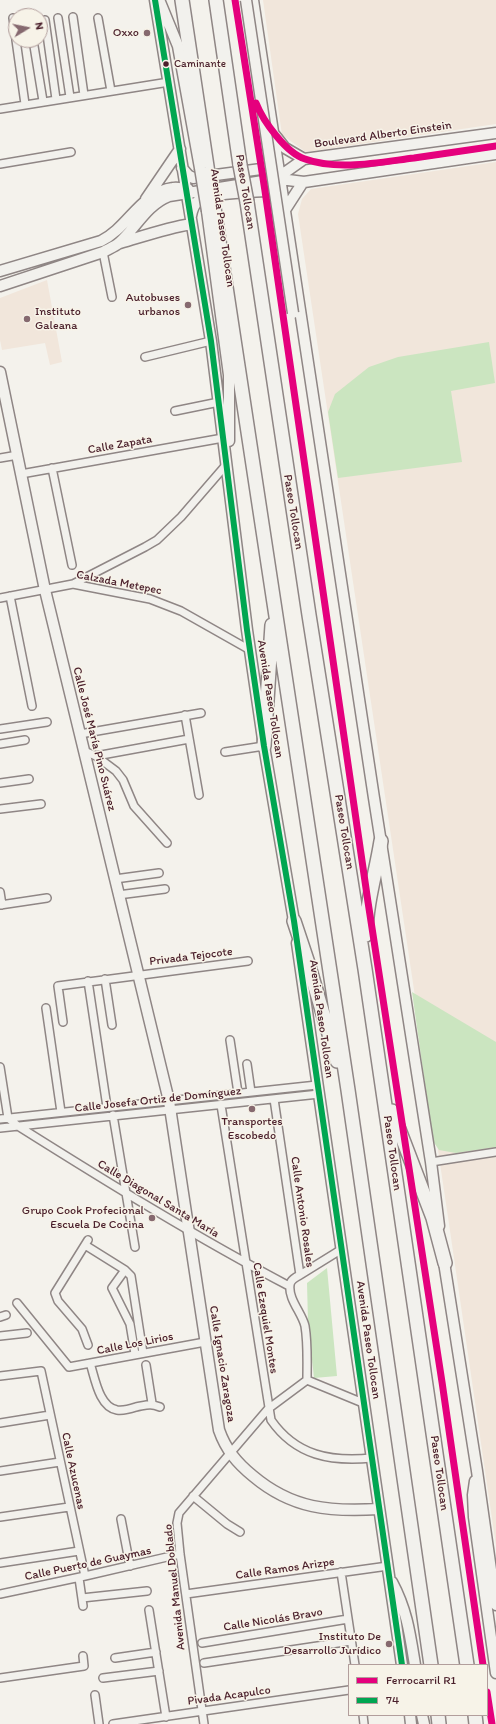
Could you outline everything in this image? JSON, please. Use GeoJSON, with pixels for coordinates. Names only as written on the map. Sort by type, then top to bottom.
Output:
{"type":"FeatureCollection","features":[{"type":"Feature","properties":{"kind":"highway"},"geometry":{"type":"LineString","coordinates":[[182,0],[204,171],[274,604],[348,1090],[431,1664]]}},
{"type":"Feature","properties":{"kind":"highway","name":"Paseo Tollocan"},"geometry":{"type":"LineString","coordinates":[[216,0],[309,616],[365,969],[468,1664]]}},
{"type":"Feature","properties":{"kind":"highway"},"geometry":{"type":"LineString","coordinates":[[264,746],[274,604]]}},
{"type":"Feature","properties":{"kind":"highway"},"geometry":{"type":"LineString","coordinates":[[365,969],[368,902],[381,841]]}},
{"type":"Feature","properties":{"kind":"highway"},"geometry":{"type":"LineString","coordinates":[[294,921],[308,963],[337,1064],[348,1090]]}},
{"type":"Feature","properties":{"kind":"highway"},"geometry":{"type":"LineString","coordinates":[[382,1083],[433,1218],[444,1263]]}},
{"type":"Feature","properties":{"kind":"main road","name":"Avenida Paseo Tollocan"},"geometry":{"type":"LineString","coordinates":[[155,0],[211,341],[250,650],[264,746],[294,921],[402,1664]]}},
{"type":"Feature","properties":{"kind":"main road","name":"Avenida Paseo Tollocan"},"geometry":{"type":"LineString","coordinates":[[159,0],[178,46],[204,171]]}},
{"type":"Feature","properties":{"kind":"main road"},"geometry":{"type":"LineString","coordinates":[[246,0],[306,396],[318,429]]}},
{"type":"Feature","properties":{"kind":"main road"},"geometry":{"type":"LineString","coordinates":[[253,0],[431,1162],[444,1263],[477,1471],[496,1605]]}},
{"type":"Feature","properties":{"kind":"main road"},"geometry":{"type":"LineString","coordinates":[[272,131],[285,148],[304,159]]}},
{"type":"Feature","properties":{"kind":"main road","name":"Boulevard Alberto Einstein"},"geometry":{"type":"LineString","coordinates":[[280,178],[304,159],[496,133]]}},
{"type":"Feature","properties":{"kind":"main road"},"geometry":{"type":"LineString","coordinates":[[182,168],[193,178],[261,169],[265,167],[270,160],[275,148]]}},
{"type":"Feature","properties":{"kind":"main road"},"geometry":{"type":"LineString","coordinates":[[0,271],[101,241],[117,232],[144,201],[180,149]]}},
{"type":"Feature","properties":{"kind":"main road"},"geometry":{"type":"LineString","coordinates":[[118,244],[157,202],[169,196],[187,191],[280,178],[303,182],[496,154]]}},
{"type":"Feature","properties":{"kind":"main road"},"geometry":{"type":"LineString","coordinates":[[285,210],[303,182]]}},
{"type":"Feature","properties":{"kind":"main road"},"geometry":{"type":"LineString","coordinates":[[144,201],[171,188],[187,191]]}},
{"type":"Feature","properties":{"kind":"main road"},"geometry":{"type":"LineString","coordinates":[[0,286],[103,252],[118,244],[191,221],[194,206],[204,198],[265,191],[272,194],[285,210]]}},
{"type":"Feature","properties":{"kind":"main road","name":"Avenida Paseo Tollocan"},"geometry":{"type":"LineString","coordinates":[[211,210],[229,375],[229,456],[226,465]]}},
{"type":"Feature","properties":{"kind":"main road","name":"Calle José María Pino Suárez"},"geometry":{"type":"LineString","coordinates":[[0,372],[45,590],[170,1106]]}},
{"type":"Feature","properties":{"kind":"main road","name":"Calle Ignacio Zaragoza"},"geometry":{"type":"LineString","coordinates":[[170,1106],[219,1430],[230,1454],[242,1467],[267,1488],[301,1504],[332,1510],[349,1511],[379,1508]]}},
{"type":"Feature","properties":{"kind":"main road"},"geometry":{"type":"LineString","coordinates":[[477,1471],[474,1485],[474,1512],[496,1673]]}},
{"type":"Feature","properties":{"kind":"main road","name":"Avenida Paseo Tollocan"},"geometry":{"type":"LineString","coordinates":[[389,1577],[400,1596],[407,1616],[415,1664]]}},
{"type":"Feature","properties":{"kind":"street"},"geometry":{"type":"LineString","coordinates":[[73,17],[84,95]]}},
{"type":"Feature","properties":{"kind":"street"},"geometry":{"type":"LineString","coordinates":[[58,18],[70,97]]}},
{"type":"Feature","properties":{"kind":"street"},"geometry":{"type":"LineString","coordinates":[[98,18],[111,91]]}},
{"type":"Feature","properties":{"kind":"street"},"geometry":{"type":"LineString","coordinates":[[48,42],[56,99]]}},
{"type":"Feature","properties":{"kind":"street"},"geometry":{"type":"LineString","coordinates":[[17,48],[25,104]]}},
{"type":"Feature","properties":{"kind":"street"},"geometry":{"type":"LineString","coordinates":[[34,48],[42,102]]}},
{"type":"Feature","properties":{"kind":"street"},"geometry":{"type":"LineString","coordinates":[[0,109],[169,82]]}},
{"type":"Feature","properties":{"kind":"street"},"geometry":{"type":"LineString","coordinates":[[0,164],[70,152]]}},
{"type":"Feature","properties":{"kind":"street"},"geometry":{"type":"LineString","coordinates":[[103,252],[112,297]]}},
{"type":"Feature","properties":{"kind":"street"},"geometry":{"type":"LineString","coordinates":[[145,357],[211,341]]}},
{"type":"Feature","properties":{"kind":"street"},"geometry":{"type":"LineString","coordinates":[[175,411],[219,402]]}},
{"type":"Feature","properties":{"kind":"street","name":"Calle Zapata"},"geometry":{"type":"LineString","coordinates":[[21,474],[223,438]]}},
{"type":"Feature","properties":{"kind":"street"},"geometry":{"type":"LineString","coordinates":[[0,458],[18,455]]}},
{"type":"Feature","properties":{"kind":"street"},"geometry":{"type":"LineString","coordinates":[[72,584],[157,540],[182,517],[226,465]]}},
{"type":"Feature","properties":{"kind":"street"},"geometry":{"type":"LineString","coordinates":[[52,468],[72,565]]}},
{"type":"Feature","properties":{"kind":"street","name":"Calzada Metepec"},"geometry":{"type":"LineString","coordinates":[[0,598],[72,584],[150,598],[187,614],[250,650]]}},
{"type":"Feature","properties":{"kind":"street"},"geometry":{"type":"LineString","coordinates":[[10,596],[32,706]]}},
{"type":"Feature","properties":{"kind":"street"},"geometry":{"type":"LineString","coordinates":[[80,734],[201,713]]}},
{"type":"Feature","properties":{"kind":"street"},"geometry":{"type":"LineString","coordinates":[[185,715],[199,795]]}},
{"type":"Feature","properties":{"kind":"street"},"geometry":{"type":"LineString","coordinates":[[0,729],[47,722]]}},
{"type":"Feature","properties":{"kind":"street"},"geometry":{"type":"LineString","coordinates":[[96,756],[189,739]]}},
{"type":"Feature","properties":{"kind":"street"},"geometry":{"type":"LineString","coordinates":[[0,744],[25,740]]}},
{"type":"Feature","properties":{"kind":"street"},"geometry":{"type":"LineString","coordinates":[[225,752],[264,746]]}},
{"type":"Feature","properties":{"kind":"street"},"geometry":{"type":"LineString","coordinates":[[84,751],[96,756],[116,771],[123,780],[134,806],[167,843]]}},
{"type":"Feature","properties":{"kind":"street"},"geometry":{"type":"LineString","coordinates":[[0,783],[29,779]]}},
{"type":"Feature","properties":{"kind":"street"},"geometry":{"type":"LineString","coordinates":[[0,809],[41,804]]}},
{"type":"Feature","properties":{"kind":"street"},"geometry":{"type":"LineString","coordinates":[[115,879],[159,873]]}},
{"type":"Feature","properties":{"kind":"street"},"geometry":{"type":"LineString","coordinates":[[118,895],[165,889]]}},
{"type":"Feature","properties":{"kind":"street"},"geometry":{"type":"LineString","coordinates":[[0,892],[1,905],[46,898]]}},
{"type":"Feature","properties":{"kind":"street","name":"Privada Tejocote"},"geometry":{"type":"LineString","coordinates":[[63,1022],[58,986],[248,961]]}},
{"type":"Feature","properties":{"kind":"street"},"geometry":{"type":"LineString","coordinates":[[105,979],[112,1025]]}},
{"type":"Feature","properties":{"kind":"street"},"geometry":{"type":"LineString","coordinates":[[88,981],[107,1107]]}},
{"type":"Feature","properties":{"kind":"street"},"geometry":{"type":"LineString","coordinates":[[46,1008],[61,1112]]}},
{"type":"Feature","properties":{"kind":"street"},"geometry":{"type":"LineString","coordinates":[[230,1040],[238,1093]]}},
{"type":"Feature","properties":{"kind":"street"},"geometry":{"type":"LineString","coordinates":[[247,1064],[251,1092]]}},
{"type":"Feature","properties":{"kind":"street"},"geometry":{"type":"LineString","coordinates":[[0,1067],[8,1118]]}},
{"type":"Feature","properties":{"kind":"street","name":"Calle Josefa Ortiz de Domínguez"},"geometry":{"type":"LineString","coordinates":[[0,1128],[113,1115],[238,1093],[318,1090]]}},
{"type":"Feature","properties":{"kind":"street","name":"Calle Josefa Ortiz de Domínguez"},"geometry":{"type":"LineString","coordinates":[[0,1119],[107,1107],[221,1105],[274,1099],[318,1090]]}},
{"type":"Feature","properties":{"kind":"street","name":"Calle Antonio Rosales"},"geometry":{"type":"LineString","coordinates":[[274,1099],[300,1275],[292,1280],[289,1286]]}},
{"type":"Feature","properties":{"kind":"street","name":"Calle Ezequiel Montes"},"geometry":{"type":"LineString","coordinates":[[221,1105],[270,1418],[273,1424],[291,1442],[312,1454],[336,1459],[353,1460],[372,1458]]}},
{"type":"Feature","properties":{"kind":"street"},"geometry":{"type":"LineString","coordinates":[[113,1115],[135,1247]]}},
{"type":"Feature","properties":{"kind":"street","name":"Calle Diagonal Santa María"},"geometry":{"type":"LineString","coordinates":[[8,1118],[18,1126],[127,1195],[289,1286]]}},
{"type":"Feature","properties":{"kind":"street"},"geometry":{"type":"LineString","coordinates":[[431,1162],[496,1152]]}},
{"type":"Feature","properties":{"kind":"street"},"geometry":{"type":"LineString","coordinates":[[88,1345],[82,1329],[58,1301],[55,1293],[87,1242],[130,1274],[143,1353]]}},
{"type":"Feature","properties":{"kind":"street"},"geometry":{"type":"LineString","coordinates":[[300,1275],[342,1249]]}},
{"type":"Feature","properties":{"kind":"street"},"geometry":{"type":"LineString","coordinates":[[125,1270],[112,1288],[131,1329],[135,1354]]}},
{"type":"Feature","properties":{"kind":"street"},"geometry":{"type":"LineString","coordinates":[[289,1286],[304,1325],[307,1349],[307,1380],[363,1403]]}},
{"type":"Feature","properties":{"kind":"street","name":"Calle Los Lirios"},"geometry":{"type":"LineString","coordinates":[[17,1303],[60,1354],[69,1367],[205,1342]]}},
{"type":"Feature","properties":{"kind":"street"},"geometry":{"type":"LineString","coordinates":[[131,1329],[139,1327]]}},
{"type":"Feature","properties":{"kind":"street"},"geometry":{"type":"LineString","coordinates":[[0,1336],[27,1333]]}},
{"type":"Feature","properties":{"kind":"street"},"geometry":{"type":"LineString","coordinates":[[90,1363],[101,1396],[107,1405],[113,1409],[122,1410],[152,1403],[160,1406]]}},
{"type":"Feature","properties":{"kind":"street"},"geometry":{"type":"LineString","coordinates":[[146,1366],[152,1403]]}},
{"type":"Feature","properties":{"kind":"street","name":"Calle Azucenas"},"geometry":{"type":"LineString","coordinates":[[0,1376],[42,1371],[79,1551],[83,1606]]}},
{"type":"Feature","properties":{"kind":"street","name":"Avenida Manuel Doblado"},"geometry":{"type":"LineString","coordinates":[[204,1724],[180,1554],[178,1518],[182,1508],[268,1409],[307,1380]]}},
{"type":"Feature","properties":{"kind":"street"},"geometry":{"type":"LineString","coordinates":[[0,1423],[50,1415]]}},
{"type":"Feature","properties":{"kind":"street"},"geometry":{"type":"LineString","coordinates":[[0,1471],[60,1462]]}},
{"type":"Feature","properties":{"kind":"street"},"geometry":{"type":"LineString","coordinates":[[193,1496],[227,1524],[240,1532]]}},
{"type":"Feature","properties":{"kind":"street"},"geometry":{"type":"LineString","coordinates":[[0,1517],[69,1507]]}},
{"type":"Feature","properties":{"kind":"street"},"geometry":{"type":"LineString","coordinates":[[121,1518],[130,1566]]}},
{"type":"Feature","properties":{"kind":"street"},"geometry":{"type":"LineString","coordinates":[[0,1563],[79,1551]]}},
{"type":"Feature","properties":{"kind":"street","name":"Calle Puerto de Guaymas"},"geometry":{"type":"LineString","coordinates":[[0,1594],[180,1554]]}},
{"type":"Feature","properties":{"kind":"street","name":"Calle Ramos Arizpe"},"geometry":{"type":"LineString","coordinates":[[186,1594],[388,1566]]}},
{"type":"Feature","properties":{"kind":"street"},"geometry":{"type":"LineString","coordinates":[[341,1572],[355,1664]]}},
{"type":"Feature","properties":{"kind":"street"},"geometry":{"type":"LineString","coordinates":[[82,1598],[147,1591]]}},
{"type":"Feature","properties":{"kind":"street"},"geometry":{"type":"LineString","coordinates":[[149,1610],[166,1716]]}},
{"type":"Feature","properties":{"kind":"street","name":"Calle Nicolás Bravo"},"geometry":{"type":"LineString","coordinates":[[202,1643],[348,1619]]}},
{"type":"Feature","properties":{"kind":"street"},"geometry":{"type":"LineString","coordinates":[[204,1663],[351,1641]]}},
{"type":"Feature","properties":{"kind":"street"},"geometry":{"type":"LineString","coordinates":[[115,1658],[156,1652]]}},
{"type":"Feature","properties":{"kind":"street"},"geometry":{"type":"LineString","coordinates":[[0,1678],[84,1666],[83,1656]]}},
{"type":"Feature","properties":{"kind":"street"},"geometry":{"type":"LineString","coordinates":[[103,1678],[159,1671]]}},
{"type":"Feature","properties":{"kind":"street","name":"Pivada Acapulco"},"geometry":{"type":"LineString","coordinates":[[117,1724],[134,1723],[166,1716],[348,1690]]}},
{"type":"Feature","properties":{"kind":"street"},"geometry":{"type":"LineString","coordinates":[[95,1695],[99,1724]]}},
{"type":"Feature","properties":{"kind":"shaded area"},"geometry":{"type":"Polygon","coordinates":[[[263,0],[496,0],[496,124],[306,152],[282,135],[263,0]]]}},
{"type":"Feature","properties":{"kind":"shaded area"},"geometry":{"type":"Polygon","coordinates":[[[496,162],[496,1546],[298,214],[302,199],[311,189],[496,162]]]}},
{"type":"Feature","properties":{"kind":"shaded area","name":"Instituto Galeana"},"geometry":{"type":"Polygon","coordinates":[[[47,280],[62,362],[50,365],[45,343],[2,350],[0,340],[0,298],[47,280]]]}},
{"type":"Feature","properties":{"kind":"green space"},"geometry":{"type":"Polygon","coordinates":[[[489,342],[495,383],[451,391],[462,462],[338,478],[328,412],[335,394],[369,367],[398,357],[489,342]]]}},
{"type":"Feature","properties":{"kind":"green space"},"geometry":{"type":"Polygon","coordinates":[[[412,992],[496,1042],[496,1147],[456,1153],[439,1150],[433,1141],[412,992]]]}},
{"type":"Feature","properties":{"kind":"green space"},"geometry":{"type":"Polygon","coordinates":[[[327,1268],[337,1376],[314,1378],[308,1322],[307,1283],[327,1268]]]}},
{"type":"Feature","properties":{"kind":"rail line","name":"R1"},"geometry":{"type":"LineString","coordinates":[[235,0],[265,191],[368,902],[442,1382],[483,1664]]}},
{"type":"Feature","properties":{"kind":"rail line","name":"R1"},"geometry":{"type":"LineString","coordinates":[[256,103],[276,136],[290,150],[298,156],[318,163],[345,165],[374,163],[496,146]]}},
{"type":"Feature","properties":{"kind":"rail line","name":"R1"},"geometry":{"type":"LineString","coordinates":[[488,1698],[492,1724]]}},
{"type":"Feature","properties":{"kind":"transit line","name":"74"},"geometry":{"type":"LineString","coordinates":[[155,0],[211,341],[247,630],[264,746],[294,921],[402,1664]]}},
{"type":"Feature","properties":{"kind":"place","name":"Oxxo"},"geometry":{"type":"Point","coordinates":[147,33]}},
{"type":"Feature","properties":{"kind":"place","name":"Caminante"},"geometry":{"type":"Point","coordinates":[166,64]}},
{"type":"Feature","properties":{"kind":"place","name":"Autobuses urbanos"},"geometry":{"type":"Point","coordinates":[188,305]}},
{"type":"Feature","properties":{"kind":"place","name":"Instituto Galeana"},"geometry":{"type":"Point","coordinates":[27,319]}},
{"type":"Feature","properties":{"kind":"place","name":"Transportes Escobedo"},"geometry":{"type":"Point","coordinates":[252,1109]}},
{"type":"Feature","properties":{"kind":"place","name":"Grupo Cook Profecional Escuela De Cocina"},"geometry":{"type":"Point","coordinates":[152,1218]}},
{"type":"Feature","properties":{"kind":"place","name":"Instituto De Desarrollo Jurídico"},"geometry":{"type":"Point","coordinates":[389,1644]}}]}
